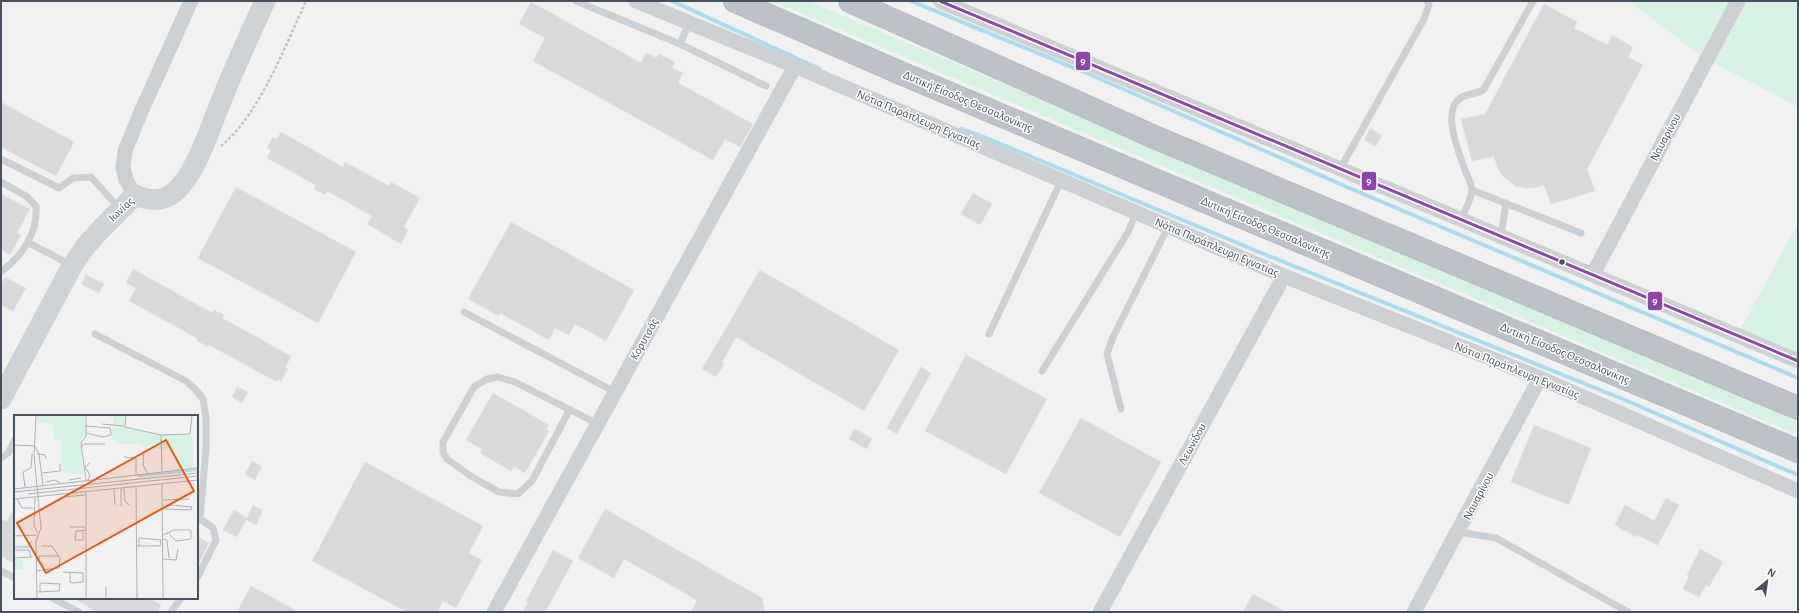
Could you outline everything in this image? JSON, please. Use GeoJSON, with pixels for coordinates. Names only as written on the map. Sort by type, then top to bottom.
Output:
{"type":"FeatureCollection","features":[{"type":"Feature","properties":{"kind":"highway","name":"Δυτική Είσοδος Θεσσαλονίκης"},"geometry":{"type":"LineString","coordinates":[[735,1],[910,77],[1798,451]]}},
{"type":"Feature","properties":{"kind":"highway"},"geometry":{"type":"LineString","coordinates":[[850,1],[1152,136],[1798,408]]}},
{"type":"Feature","properties":{"kind":"street"},"geometry":{"type":"LineString","coordinates":[[135,195],[126,180],[124,167],[125,151],[191,1]]}},
{"type":"Feature","properties":{"kind":"street","name":"Ιωνίας"},"geometry":{"type":"LineString","coordinates":[[1,399],[72,266],[85,247],[135,195],[149,200],[159,200],[178,189],[186,178],[200,153],[264,1]]}},
{"type":"Feature","properties":{"kind":"street","name":"Νότια Παράπλευρη Εγνατίας"},"geometry":{"type":"LineString","coordinates":[[636,1],[795,66],[1284,276],[1540,378],[1798,491]]}},
{"type":"Feature","properties":{"kind":"street"},"geometry":{"type":"LineString","coordinates":[[940,1],[1798,361]]}},
{"type":"Feature","properties":{"kind":"street","name":"Ναυαρίνου"},"geometry":{"type":"LineString","coordinates":[[1593,274],[1738,1]]}},
{"type":"Feature","properties":{"kind":"street","name":"Κορυτσάς"},"geometry":{"type":"LineString","coordinates":[[494,612],[795,66]]}},
{"type":"Feature","properties":{"kind":"street","name":"Λεωνίδου"},"geometry":{"type":"LineString","coordinates":[[1100,612],[1284,276]]}},
{"type":"Feature","properties":{"kind":"street","name":"Ναυαρίνου"},"geometry":{"type":"LineString","coordinates":[[1415,612],[1540,378]]}},
{"type":"Feature","properties":{"kind":"lane"},"geometry":{"type":"LineString","coordinates":[[576,1],[680,44],[766,86]]}},
{"type":"Feature","properties":{"kind":"lane"},"geometry":{"type":"LineString","coordinates":[[1340,169],[1424,19],[1429,6],[1426,1]]}},
{"type":"Feature","properties":{"kind":"lane"},"geometry":{"type":"LineString","coordinates":[[1461,220],[1470,199],[1472,190],[1457,146],[1451,117],[1453,108],[1459,99],[1480,92],[1484,89],[1533,1]]}},
{"type":"Feature","properties":{"kind":"lane"},"geometry":{"type":"LineString","coordinates":[[680,44],[689,23]]}},
{"type":"Feature","properties":{"kind":"lane"},"geometry":{"type":"LineString","coordinates":[[1,158],[59,188],[73,178],[91,177],[120,210]]}},
{"type":"Feature","properties":{"kind":"lane"},"geometry":{"type":"LineString","coordinates":[[989,334],[1061,181]]}},
{"type":"Feature","properties":{"kind":"lane"},"geometry":{"type":"LineString","coordinates":[[1,182],[26,196],[36,206],[37,218],[29,243],[1,272]]}},
{"type":"Feature","properties":{"kind":"lane"},"geometry":{"type":"LineString","coordinates":[[1472,190],[1581,233]]}},
{"type":"Feature","properties":{"kind":"lane"},"geometry":{"type":"LineString","coordinates":[[1500,236],[1506,203]]}},
{"type":"Feature","properties":{"kind":"lane"},"geometry":{"type":"LineString","coordinates":[[1042,371],[1128,232],[1136,213]]}},
{"type":"Feature","properties":{"kind":"lane"},"geometry":{"type":"LineString","coordinates":[[1121,409],[1107,354],[1113,337],[1168,227]]}},
{"type":"Feature","properties":{"kind":"lane"},"geometry":{"type":"LineString","coordinates":[[29,243],[72,266]]}},
{"type":"Feature","properties":{"kind":"lane"},"geometry":{"type":"LineString","coordinates":[[464,312],[615,392]]}},
{"type":"Feature","properties":{"kind":"lane"},"geometry":{"type":"LineString","coordinates":[[96,334],[186,381],[203,399],[206,418],[206,448],[199,518],[214,528],[216,540],[198,576]]}},
{"type":"Feature","properties":{"kind":"lane"},"geometry":{"type":"LineString","coordinates":[[570,409],[532,481],[518,494],[499,492],[472,477],[447,459],[443,452],[443,442],[474,387],[487,379],[498,377],[516,382],[570,409],[598,424]]}},
{"type":"Feature","properties":{"kind":"lane"},"geometry":{"type":"LineString","coordinates":[[1,458],[8,453],[14,442]]}},
{"type":"Feature","properties":{"kind":"lane"},"geometry":{"type":"LineString","coordinates":[[1458,532],[1496,538],[1628,612]]}},
{"type":"Feature","properties":{"kind":"lane"},"geometry":{"type":"LineString","coordinates":[[1,571],[14,578]]}},
{"type":"Feature","properties":{"kind":"lane"},"geometry":{"type":"LineString","coordinates":[[54,599],[79,612]]}},
{"type":"Feature","properties":{"kind":"lane"},"geometry":{"type":"LineString","coordinates":[[171,612],[180,599]]}},
{"type":"Feature","properties":{"kind":"path"},"geometry":{"type":"LineString","coordinates":[[219,148],[227,141],[248,115],[264,90],[306,1]]}},
{"type":"Feature","properties":{"kind":"green space"},"geometry":{"type":"Polygon","coordinates":[[[772,1],[808,1],[1798,419],[1798,435],[772,1]]]}},
{"type":"Feature","properties":{"kind":"green space"},"geometry":{"type":"Polygon","coordinates":[[[1629,1],[1798,1],[1798,107],[1701,56],[1629,1]]]}},
{"type":"Feature","properties":{"kind":"green space"},"geometry":{"type":"Polygon","coordinates":[[[1798,223],[1798,356],[1739,332],[1798,223]]]}},
{"type":"Feature","properties":{"kind":"building"},"geometry":{"type":"Polygon","coordinates":[[[531,2],[641,63],[646,53],[656,58],[659,54],[675,62],[672,68],[683,73],[678,83],[753,124],[740,147],[725,139],[713,160],[533,61],[545,38],[519,24],[531,2]]]}},
{"type":"Feature","properties":{"kind":"building"},"geometry":{"type":"Polygon","coordinates":[[[1544,4],[1577,22],[1574,28],[1607,45],[1612,35],[1633,47],[1628,57],[1643,65],[1587,169],[1595,191],[1551,204],[1544,185],[1534,188],[1515,186],[1498,170],[1494,156],[1472,161],[1461,119],[1485,114],[1544,4]]]}},
{"type":"Feature","properties":{"kind":"building"},"geometry":{"type":"Polygon","coordinates":[[[1,102],[74,142],[56,176],[1,147],[1,102]]]}},
{"type":"Feature","properties":{"kind":"building"},"geometry":{"type":"Polygon","coordinates":[[[1370,129],[1382,135],[1376,146],[1364,140],[1370,129]]]}},
{"type":"Feature","properties":{"kind":"building"},"geometry":{"type":"Polygon","coordinates":[[[281,132],[343,167],[345,162],[389,186],[391,182],[420,198],[404,227],[408,230],[401,244],[367,224],[372,216],[327,191],[325,195],[314,189],[316,185],[267,158],[271,150],[267,148],[273,137],[277,139],[281,132]]]}},
{"type":"Feature","properties":{"kind":"building"},"geometry":{"type":"Polygon","coordinates":[[[236,187],[356,252],[318,323],[198,258],[236,187]]]}},
{"type":"Feature","properties":{"kind":"building"},"geometry":{"type":"Polygon","coordinates":[[[973,193],[992,204],[980,225],[961,214],[973,193]]]}},
{"type":"Feature","properties":{"kind":"building"},"geometry":{"type":"Polygon","coordinates":[[[1,194],[30,209],[17,233],[21,235],[10,255],[1,250],[1,194]]]}},
{"type":"Feature","properties":{"kind":"building"},"geometry":{"type":"Polygon","coordinates":[[[511,222],[634,290],[606,341],[575,324],[569,335],[555,328],[549,340],[500,313],[499,316],[468,299],[511,222]]]}},
{"type":"Feature","properties":{"kind":"building"},"geometry":{"type":"Polygon","coordinates":[[[133,269],[212,313],[214,310],[224,315],[222,318],[291,356],[285,368],[288,369],[281,381],[278,380],[277,382],[209,345],[208,347],[196,340],[197,338],[129,301],[136,288],[126,283],[133,269]]]}},
{"type":"Feature","properties":{"kind":"building"},"geometry":{"type":"Polygon","coordinates":[[[760,270],[899,350],[864,411],[736,337],[722,362],[724,364],[716,377],[702,369],[760,270]]]}},
{"type":"Feature","properties":{"kind":"building"},"geometry":{"type":"Polygon","coordinates":[[[86,275],[104,284],[99,293],[81,284],[86,275]]]}},
{"type":"Feature","properties":{"kind":"building"},"geometry":{"type":"Polygon","coordinates":[[[5,277],[26,288],[13,311],[1,305],[1,285],[5,277]]]}},
{"type":"Feature","properties":{"kind":"building"},"geometry":{"type":"Polygon","coordinates":[[[966,355],[1047,399],[1006,474],[925,431],[966,355]]]}},
{"type":"Feature","properties":{"kind":"building"},"geometry":{"type":"Polygon","coordinates":[[[921,367],[931,373],[897,434],[887,428],[921,367]]]}},
{"type":"Feature","properties":{"kind":"building"},"geometry":{"type":"Polygon","coordinates":[[[237,387],[248,392],[242,403],[232,397],[237,387]]]}},
{"type":"Feature","properties":{"kind":"building"},"geometry":{"type":"Polygon","coordinates":[[[493,393],[549,425],[546,430],[549,431],[525,473],[514,467],[511,471],[480,453],[482,449],[466,440],[493,393]]]}},
{"type":"Feature","properties":{"kind":"building"},"geometry":{"type":"Polygon","coordinates":[[[1081,418],[1161,462],[1120,537],[1039,493],[1081,418]]]}},
{"type":"Feature","properties":{"kind":"building"},"geometry":{"type":"Polygon","coordinates":[[[1534,425],[1591,448],[1569,505],[1511,482],[1534,425]]]}},
{"type":"Feature","properties":{"kind":"building"},"geometry":{"type":"Polygon","coordinates":[[[854,429],[872,438],[867,449],[849,439],[854,429]]]}},
{"type":"Feature","properties":{"kind":"building"},"geometry":{"type":"Polygon","coordinates":[[[252,461],[262,466],[255,480],[245,474],[252,461]]]}},
{"type":"Feature","properties":{"kind":"building"},"geometry":{"type":"Polygon","coordinates":[[[365,462],[483,526],[469,553],[482,560],[456,608],[443,601],[437,612],[407,612],[312,561],[365,462]]]}},
{"type":"Feature","properties":{"kind":"building"},"geometry":{"type":"Polygon","coordinates":[[[1666,498],[1679,505],[1658,545],[1637,535],[1636,537],[1615,525],[1625,505],[1654,521],[1666,498]]]}},
{"type":"Feature","properties":{"kind":"building"},"geometry":{"type":"Polygon","coordinates":[[[253,505],[263,510],[256,525],[246,520],[253,505]]]}},
{"type":"Feature","properties":{"kind":"building"},"geometry":{"type":"Polygon","coordinates":[[[14,509],[14,563],[1,556],[1,519],[6,522],[14,509]]]}},
{"type":"Feature","properties":{"kind":"building"},"geometry":{"type":"Polygon","coordinates":[[[605,509],[762,598],[765,612],[691,612],[697,600],[624,559],[614,578],[578,558],[605,509]]]}},
{"type":"Feature","properties":{"kind":"building"},"geometry":{"type":"Polygon","coordinates":[[[234,510],[247,518],[237,537],[223,530],[234,510]]]}},
{"type":"Feature","properties":{"kind":"building"},"geometry":{"type":"Polygon","coordinates":[[[198,537],[209,543],[198,565],[198,537]]]}},
{"type":"Feature","properties":{"kind":"building"},"geometry":{"type":"Polygon","coordinates":[[[1700,549],[1723,562],[1709,587],[1706,585],[1699,597],[1683,589],[1689,576],[1687,575],[1700,549]]]}},
{"type":"Feature","properties":{"kind":"building"},"geometry":{"type":"Polygon","coordinates":[[[553,550],[573,561],[545,612],[523,612],[528,602],[526,601],[553,550]]]}},
{"type":"Feature","properties":{"kind":"building"},"geometry":{"type":"Polygon","coordinates":[[[251,586],[299,612],[237,612],[251,586]]]}},
{"type":"Feature","properties":{"kind":"building"},"geometry":{"type":"Polygon","coordinates":[[[1253,594],[1286,612],[1243,612],[1253,594]]]}},
{"type":"Feature","properties":{"kind":"building"},"geometry":{"type":"Polygon","coordinates":[[[75,599],[152,599],[161,605],[157,612],[97,612],[75,599]]]}},
{"type":"Feature","properties":{"kind":"waterway"},"geometry":{"type":"LineString","coordinates":[[672,1],[820,69]]}},
{"type":"Feature","properties":{"kind":"waterway"},"geometry":{"type":"LineString","coordinates":[[911,1],[1091,75],[1361,193],[1798,378]]}},
{"type":"Feature","properties":{"kind":"waterway"},"geometry":{"type":"LineString","coordinates":[[961,129],[984,137],[1259,252],[1625,400],[1798,475]]}},
{"type":"Feature","properties":{"kind":"transit line","name":"9"},"geometry":{"type":"LineString","coordinates":[[940,1],[1798,361]]}}]}
